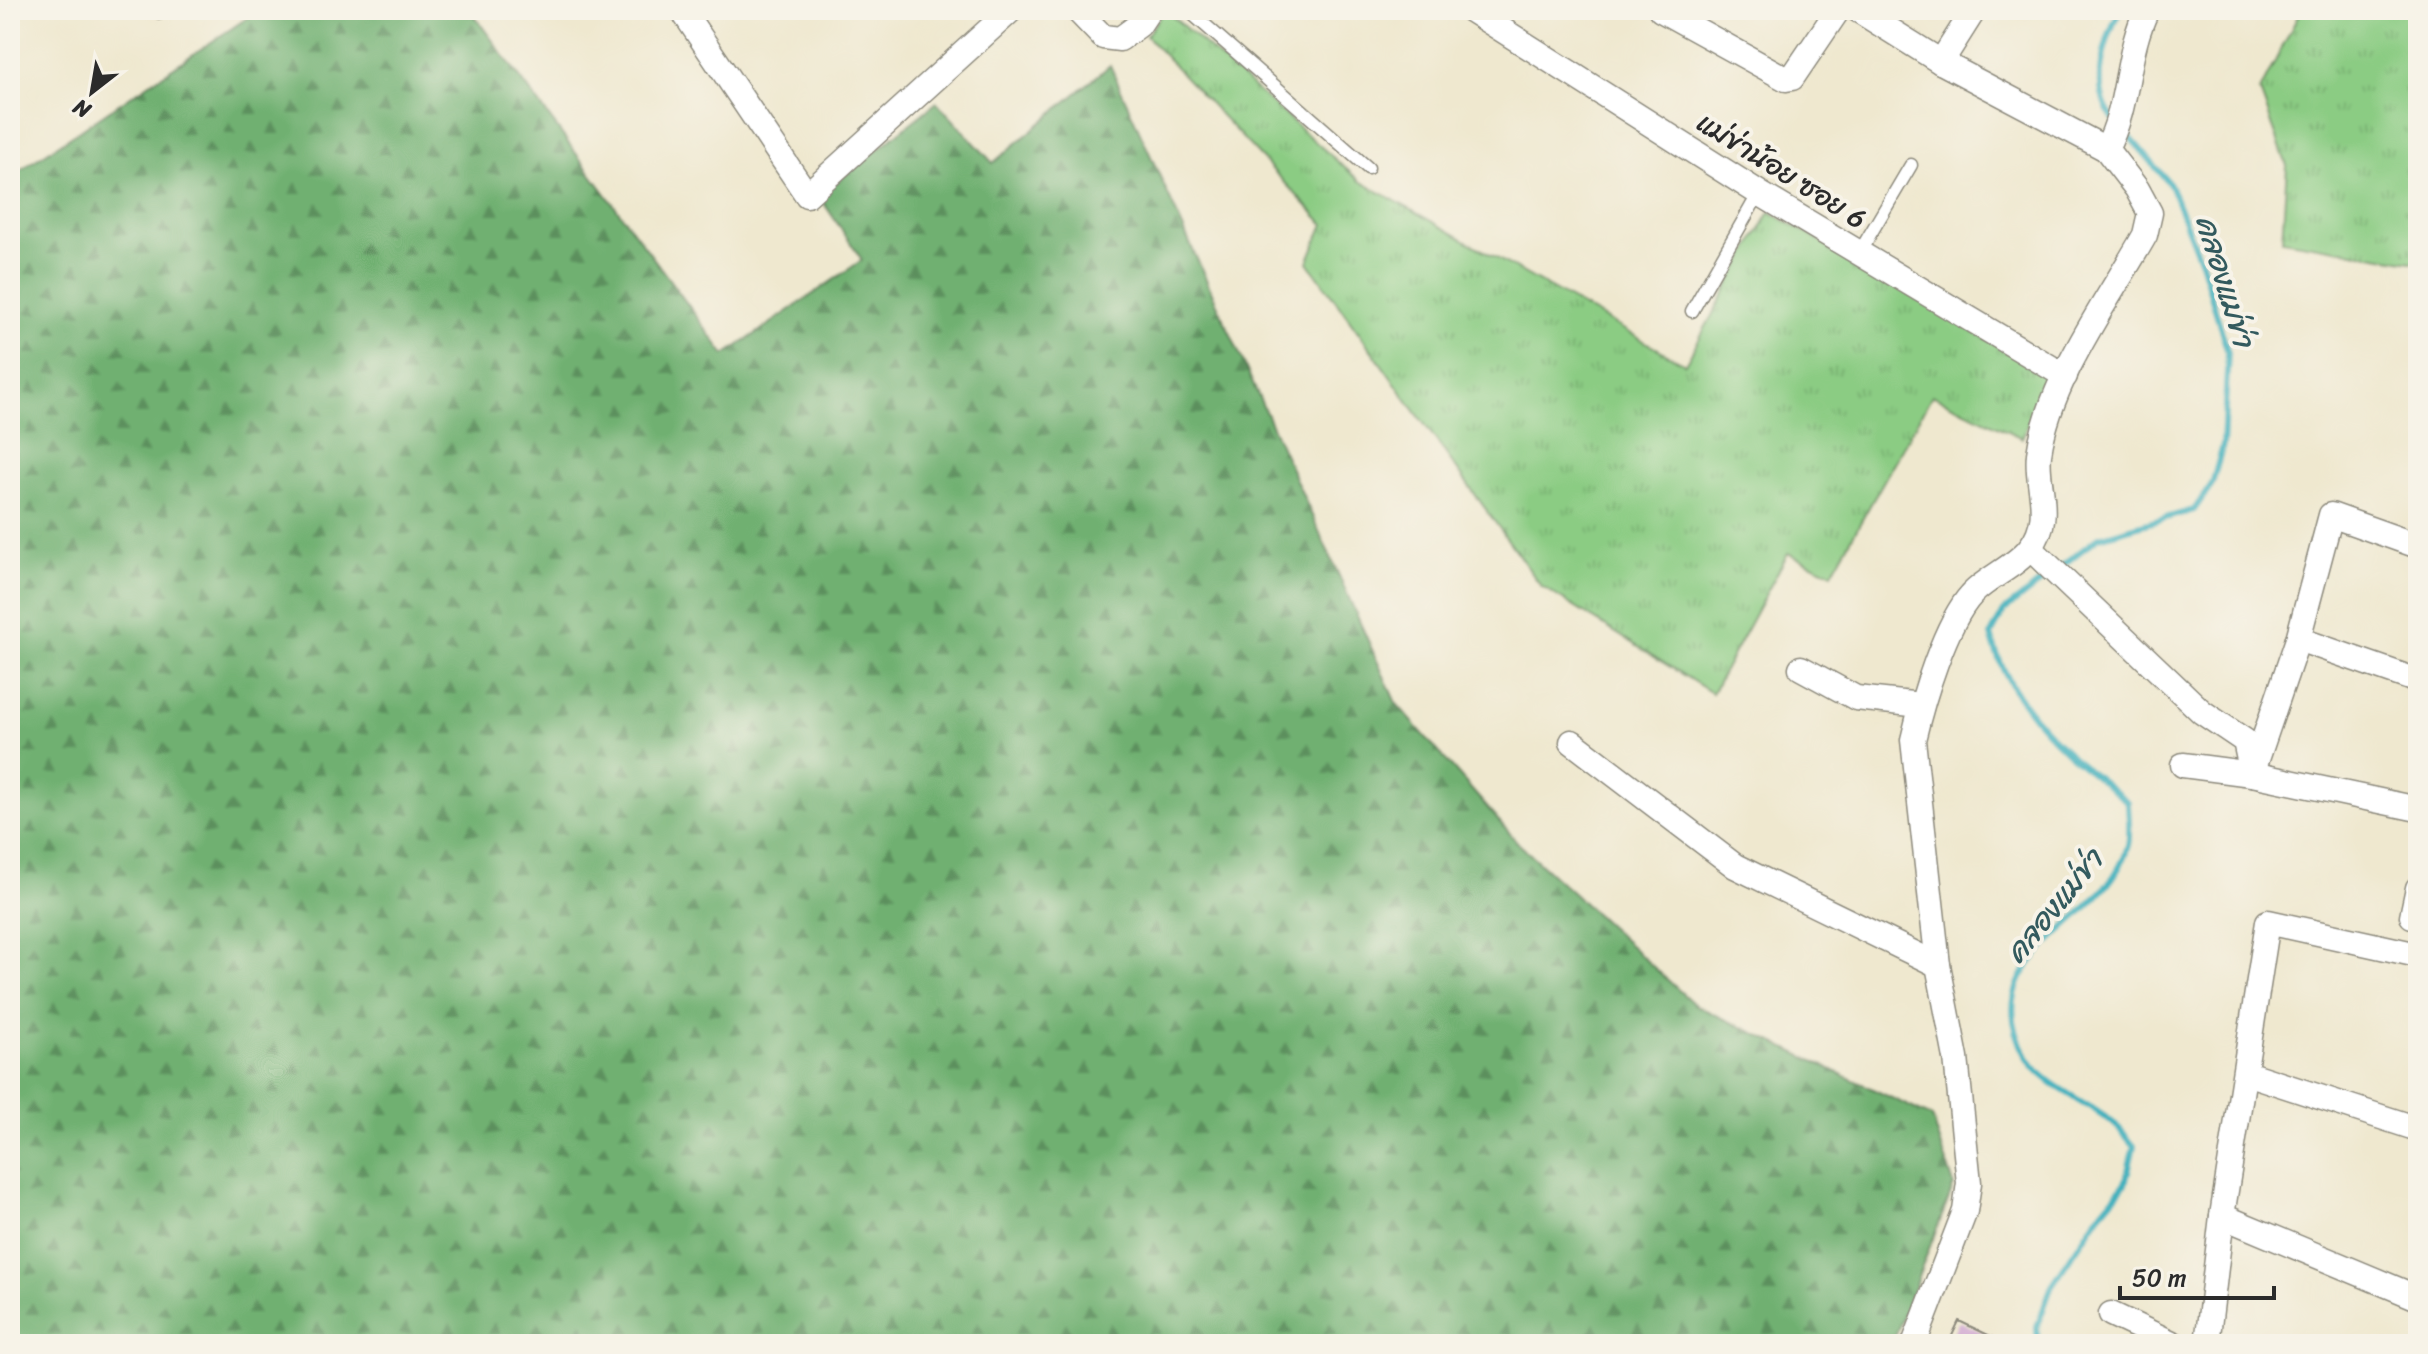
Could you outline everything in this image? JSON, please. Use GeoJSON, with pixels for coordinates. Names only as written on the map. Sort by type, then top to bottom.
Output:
{"type":"FeatureCollection","features":[{"type":"Feature","properties":{"kind":"street"},"geometry":{"type":"LineString","coordinates":[[682,10],[807,195],[1011,10]]}},
{"type":"Feature","properties":{"kind":"street"},"geometry":{"type":"LineString","coordinates":[[1077,10],[1103,37],[1120,39],[1139,25],[1149,10]]}},
{"type":"Feature","properties":{"kind":"street","name":"แม่ข่าน้อย ซอย 6"},"geometry":{"type":"LineString","coordinates":[[1471,10],[1759,193],[2065,376]]}},
{"type":"Feature","properties":{"kind":"street"},"geometry":{"type":"LineString","coordinates":[[1661,10],[1786,79],[1792,78],[1799,69],[1838,10]]}},
{"type":"Feature","properties":{"kind":"street"},"geometry":{"type":"LineString","coordinates":[[1858,10],[1941,62],[2110,143],[2150,213],[2145,235],[2065,376],[2043,433],[2039,457],[2043,516],[2036,554],[1972,594],[1957,615],[1921,705],[1913,740],[1938,965],[1956,1058],[1969,1183],[1965,1211],[1914,1344]]}},
{"type":"Feature","properties":{"kind":"street"},"geometry":{"type":"LineString","coordinates":[[1941,62],[1974,10]]}},
{"type":"Feature","properties":{"kind":"street"},"geometry":{"type":"LineString","coordinates":[[2110,143],[2123,108],[2135,34],[2147,10]]}},
{"type":"Feature","properties":{"kind":"street"},"geometry":{"type":"LineString","coordinates":[[2252,774],[2298,639],[2331,515],[2418,546]]}},
{"type":"Feature","properties":{"kind":"street"},"geometry":{"type":"LineString","coordinates":[[2036,554],[2202,712],[2245,741],[2252,774]]}},
{"type":"Feature","properties":{"kind":"street"},"geometry":{"type":"LineString","coordinates":[[2298,639],[2418,681]]}},
{"type":"Feature","properties":{"kind":"street"},"geometry":{"type":"LineString","coordinates":[[1801,668],[1856,698],[1921,705]]}},
{"type":"Feature","properties":{"kind":"street"},"geometry":{"type":"LineString","coordinates":[[1572,742],[1735,866],[1938,965]]}},
{"type":"Feature","properties":{"kind":"street"},"geometry":{"type":"LineString","coordinates":[[2183,765],[2252,774],[2418,809]]}},
{"type":"Feature","properties":{"kind":"street"},"geometry":{"type":"LineString","coordinates":[[2412,916],[2418,888]]}},
{"type":"Feature","properties":{"kind":"street"},"geometry":{"type":"LineString","coordinates":[[2207,1344],[2222,1216],[2268,922],[2418,955]]}},
{"type":"Feature","properties":{"kind":"street"},"geometry":{"type":"LineString","coordinates":[[2246,1073],[2418,1129]]}},
{"type":"Feature","properties":{"kind":"street"},"geometry":{"type":"LineString","coordinates":[[2222,1216],[2418,1298]]}},
{"type":"Feature","properties":{"kind":"street"},"geometry":{"type":"LineString","coordinates":[[2111,1314],[2174,1344]]}},
{"type":"Feature","properties":{"kind":"lane"},"geometry":{"type":"LineString","coordinates":[[1188,10],[1368,168]]}},
{"type":"Feature","properties":{"kind":"lane"},"geometry":{"type":"LineString","coordinates":[[1859,253],[1911,165]]}},
{"type":"Feature","properties":{"kind":"lane"},"geometry":{"type":"LineString","coordinates":[[1692,311],[1759,193]]}},
{"type":"Feature","properties":{"kind":"path"},"geometry":{"type":"LineString","coordinates":[[1556,1344],[1565,1338],[1602,1344]]}},
{"type":"Feature","properties":{"kind":"green space"},"geometry":{"type":"Polygon","coordinates":[[[259,10],[470,10],[725,355],[862,260],[819,196],[937,102],[993,163],[1110,65],[1396,703],[1519,844],[1695,1005],[1932,1117],[1954,1185],[1892,1344],[10,1344],[10,177],[259,10]]]}},
{"type":"Feature","properties":{"kind":"green space"},"geometry":{"type":"Polygon","coordinates":[[[1165,10],[1360,181],[1685,364],[1770,212],[2048,375],[2022,438],[1932,395],[1832,573],[1788,553],[1712,693],[1541,586],[1308,262],[1324,224],[1146,36],[1165,10]]]}},
{"type":"Feature","properties":{"kind":"green space"},"geometry":{"type":"Polygon","coordinates":[[[2301,10],[2418,10],[2418,263],[2282,240],[2287,166],[2260,91],[2301,10]]]}},
{"type":"Feature","properties":{"kind":"building"},"geometry":{"type":"Polygon","coordinates":[[[1959,1321],[2007,1344],[1948,1344],[1959,1321]]]}},
{"type":"Feature","properties":{"kind":"waterway","name":"คลองแม่ข่า"},"geometry":{"type":"LineString","coordinates":[[2113,118],[2106,106],[2101,79],[2105,49],[2120,10]]}},
{"type":"Feature","properties":{"kind":"waterway","name":"คลองแม่ข่า"},"geometry":{"type":"LineString","coordinates":[[2059,568],[2099,537],[2194,510],[2212,484],[2223,445],[2228,353],[2202,265],[2170,184],[2123,129]]}},
{"type":"Feature","properties":{"kind":"waterway","name":"คลองแม่ข่า"},"geometry":{"type":"LineString","coordinates":[[2038,1344],[2037,1327],[2052,1285],[2099,1215],[2125,1184],[2134,1146],[2103,1115],[2055,1085],[2034,1067],[2027,1057],[2014,1021],[2016,991],[2029,965],[2116,873],[2129,840],[2128,802],[2064,749],[2027,708],[2000,662],[1991,635],[2004,611],[2050,575]]}}]}
